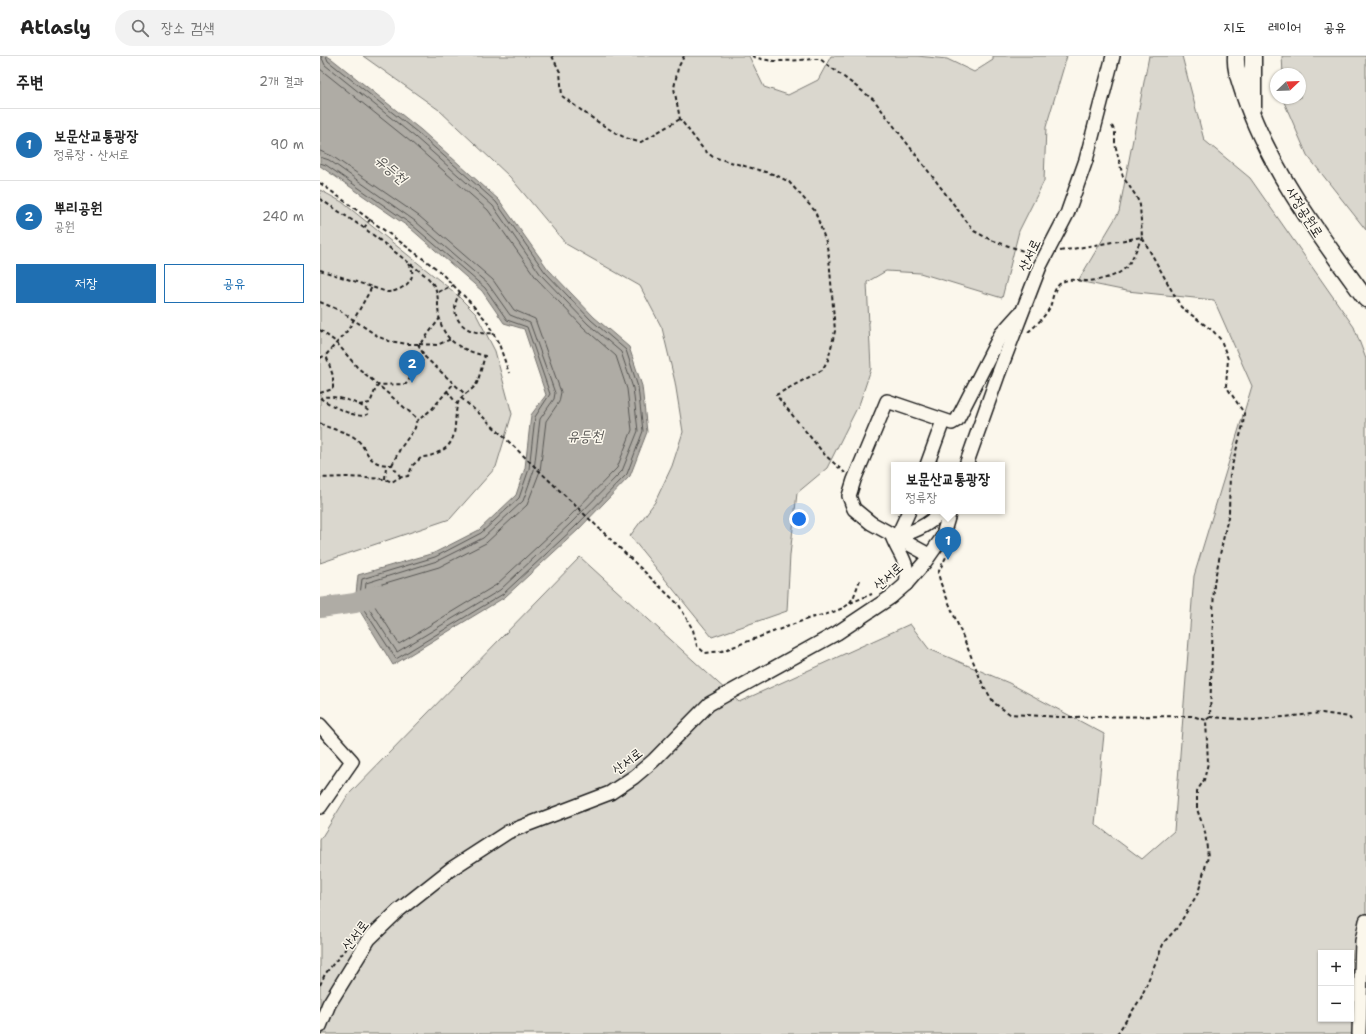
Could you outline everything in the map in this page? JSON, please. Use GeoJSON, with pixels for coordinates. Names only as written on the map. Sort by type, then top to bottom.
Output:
{"type":"FeatureCollection","features":[{"type":"Feature","properties":{"kind":"main road"},"geometry":{"type":"LineString","coordinates":[[1252,119],[1253,56]]}},
{"type":"Feature","properties":{"kind":"main road","name":"사정공원로"},"geometry":{"type":"LineString","coordinates":[[1237,59],[1252,119],[1280,171],[1322,240],[1366,299]]}},
{"type":"Feature","properties":{"kind":"street","name":"산서로"},"geometry":{"type":"LineString","coordinates":[[967,462],[998,375],[1040,266],[1067,214],[1086,160],[1113,56]]}},
{"type":"Feature","properties":{"kind":"street"},"geometry":{"type":"LineString","coordinates":[[929,555],[871,523],[854,509],[849,496],[854,480],[887,401],[943,421],[952,423],[957,420],[1001,334],[1024,308]]}},
{"type":"Feature","properties":{"kind":"street"},"geometry":{"type":"LineString","coordinates":[[928,462],[943,421]]}},
{"type":"Feature","properties":{"kind":"street"},"geometry":{"type":"LineString","coordinates":[[895,536],[907,514]]}},
{"type":"Feature","properties":{"kind":"street"},"geometry":{"type":"LineString","coordinates":[[895,536],[929,523],[939,514]]}},
{"type":"Feature","properties":{"kind":"street","name":"산서로"},"geometry":{"type":"LineString","coordinates":[[320,1026],[329,1004],[369,939],[399,910],[451,869],[508,832],[610,793],[634,778],[653,761],[709,704],[837,633],[871,611],[906,584],[942,538],[949,514]]}},
{"type":"Feature","properties":{"kind":"street"},"geometry":{"type":"LineString","coordinates":[[895,536],[908,570],[906,584]]}},
{"type":"Feature","properties":{"kind":"street"},"geometry":{"type":"LineString","coordinates":[[320,725],[352,761],[320,807]]}},
{"type":"Feature","properties":{"kind":"street"},"geometry":{"type":"LineString","coordinates":[[1359,1034],[1363,998],[1362,941],[1366,921]]}},
{"type":"Feature","properties":{"kind":"path"},"geometry":{"type":"LineString","coordinates":[[552,56],[560,72],[562,96],[592,118],[626,137],[641,142],[680,120]]}},
{"type":"Feature","properties":{"kind":"path"},"geometry":{"type":"LineString","coordinates":[[684,56],[678,68],[674,88],[680,120],[709,155],[725,162],[783,178],[798,190],[815,211],[826,242],[829,257],[835,321],[834,338],[828,360],[822,370],[776,396],[825,456],[854,480]]}},
{"type":"Feature","properties":{"kind":"path"},"geometry":{"type":"LineString","coordinates":[[752,56],[760,60],[774,61],[820,59],[874,100],[974,231],[991,240],[1037,254],[1142,237]]}},
{"type":"Feature","properties":{"kind":"path"},"geometry":{"type":"LineString","coordinates":[[1112,126],[1115,132],[1115,144],[1123,177],[1136,196],[1140,205],[1142,237],[1181,307],[1213,331],[1222,340],[1228,359],[1226,386],[1244,413],[1243,424],[1230,474],[1229,512],[1214,583],[1210,717]]}},
{"type":"Feature","properties":{"kind":"path"},"geometry":{"type":"LineString","coordinates":[[320,183],[370,218],[437,269],[460,292],[486,320],[493,332],[509,373]]}},
{"type":"Feature","properties":{"kind":"path"},"geometry":{"type":"LineString","coordinates":[[320,199],[364,228],[435,284],[438,292],[440,318],[445,334],[451,340],[471,352],[485,356],[476,383],[461,398],[457,405],[456,430],[449,446],[445,449],[432,455],[422,457],[413,465],[408,476],[402,479],[398,478],[392,482],[385,479],[347,476],[320,478]]}},
{"type":"Feature","properties":{"kind":"path"},"geometry":{"type":"LineString","coordinates":[[364,228],[370,218]]}},
{"type":"Feature","properties":{"kind":"path"},"geometry":{"type":"LineString","coordinates":[[1012,340],[1034,328],[1038,320],[1048,312],[1055,291],[1060,284],[1069,279],[1097,280],[1122,273],[1129,264],[1142,237]]}},
{"type":"Feature","properties":{"kind":"path"},"geometry":{"type":"LineString","coordinates":[[320,270],[387,292],[400,290],[410,280],[412,273],[411,267],[407,261]]}},
{"type":"Feature","properties":{"kind":"path"},"geometry":{"type":"LineString","coordinates":[[438,292],[453,285]]}},
{"type":"Feature","properties":{"kind":"path"},"geometry":{"type":"LineString","coordinates":[[320,358],[326,355],[348,330],[372,287]]}},
{"type":"Feature","properties":{"kind":"path"},"geometry":{"type":"LineString","coordinates":[[460,292],[457,297],[455,311],[462,325],[470,331],[481,334],[493,332]]}},
{"type":"Feature","properties":{"kind":"path"},"geometry":{"type":"LineString","coordinates":[[320,302],[339,310],[371,333],[389,341],[437,346],[451,340]]}},
{"type":"Feature","properties":{"kind":"path"},"geometry":{"type":"LineString","coordinates":[[418,344],[427,337],[440,318]]}},
{"type":"Feature","properties":{"kind":"path"},"geometry":{"type":"LineString","coordinates":[[320,330],[336,342],[356,367],[419,420]]}},
{"type":"Feature","properties":{"kind":"path"},"geometry":{"type":"LineString","coordinates":[[418,344],[425,357],[465,394]]}},
{"type":"Feature","properties":{"kind":"path"},"geometry":{"type":"LineString","coordinates":[[320,393],[333,389],[333,376],[326,355]]}},
{"type":"Feature","properties":{"kind":"path"},"geometry":{"type":"LineString","coordinates":[[359,405],[370,403],[376,388],[379,385],[406,384],[425,357]]}},
{"type":"Feature","properties":{"kind":"path"},"geometry":{"type":"LineString","coordinates":[[392,465],[400,448],[415,428],[416,422],[429,412],[454,383]]}},
{"type":"Feature","properties":{"kind":"path"},"geometry":{"type":"LineString","coordinates":[[446,392],[452,401],[457,405]]}},
{"type":"Feature","properties":{"kind":"path"},"geometry":{"type":"LineString","coordinates":[[332,396],[359,405],[367,409],[368,412],[366,416],[343,411],[320,398],[332,396]]}},
{"type":"Feature","properties":{"kind":"path"},"geometry":{"type":"LineString","coordinates":[[461,398],[482,415],[679,605],[693,630],[697,646],[705,653],[722,651],[810,618],[831,613],[872,594]]}},
{"type":"Feature","properties":{"kind":"path"},"geometry":{"type":"LineString","coordinates":[[320,423],[331,430],[350,435],[357,440],[370,459],[379,464],[392,465]]}},
{"type":"Feature","properties":{"kind":"path"},"geometry":{"type":"LineString","coordinates":[[385,479],[386,465]]}},
{"type":"Feature","properties":{"kind":"path"},"geometry":{"type":"LineString","coordinates":[[392,465],[402,479]]}},
{"type":"Feature","properties":{"kind":"path"},"geometry":{"type":"LineString","coordinates":[[949,550],[938,573],[941,584],[983,685],[994,702],[1010,714],[1060,718],[1192,716],[1206,720]]}},
{"type":"Feature","properties":{"kind":"path"},"geometry":{"type":"LineString","coordinates":[[882,588],[899,569]]}},
{"type":"Feature","properties":{"kind":"path"},"geometry":{"type":"LineString","coordinates":[[849,604],[861,577]]}},
{"type":"Feature","properties":{"kind":"path"},"geometry":{"type":"LineString","coordinates":[[872,597],[878,593]]}},
{"type":"Feature","properties":{"kind":"path"},"geometry":{"type":"LineString","coordinates":[[1206,720],[1210,717],[1254,720],[1322,713],[1349,717],[1351,720]]}},
{"type":"Feature","properties":{"kind":"path"},"geometry":{"type":"LineString","coordinates":[[1118,1034],[1141,998],[1164,942],[1177,928],[1198,893],[1208,857],[1205,832],[1197,809],[1197,791],[1204,780],[1208,763],[1206,720]]}},
{"type":"Feature","properties":{"kind":"path"},"geometry":{"type":"LineString","coordinates":[[320,985],[325,974],[350,942],[361,931]]}},
{"type":"Feature","properties":{"kind":"shaded area"},"geometry":{"type":"Polygon","coordinates":[[[363,56],[749,56],[764,87],[788,95],[818,80],[831,56],[917,56],[947,59],[974,72],[993,60],[993,56],[1067,56],[1046,127],[1044,181],[1019,231],[1002,298],[920,273],[886,271],[867,282],[871,369],[860,402],[827,468],[797,493],[790,555],[787,611],[712,637],[630,536],[655,502],[672,466],[683,432],[675,382],[662,328],[640,286],[566,244],[510,177],[439,110],[363,56]]]}},
{"type":"Feature","properties":{"kind":"shaded area"},"geometry":{"type":"Polygon","coordinates":[[[1149,56],[1182,56],[1204,140],[1250,178],[1354,327],[1366,359],[1366,1034],[320,1034],[320,840],[348,795],[580,557],[739,702],[910,624],[929,649],[1009,683],[1104,734],[1095,824],[1142,859],[1174,831],[1194,576],[1252,386],[1214,300],[1127,291],[1078,281],[1119,212],[1149,56]]]}},
{"type":"Feature","properties":{"kind":"shaded area"},"geometry":{"type":"Polygon","coordinates":[[[1282,56],[1366,56],[1366,230],[1307,155],[1285,104],[1306,104],[1306,68],[1283,68],[1282,56]]]}},
{"type":"Feature","properties":{"kind":"shaded area"},"geometry":{"type":"Polygon","coordinates":[[[320,190],[342,202],[454,292],[476,314],[495,351],[512,414],[496,467],[450,519],[320,563],[320,190]]]}},
{"type":"Feature","properties":{"kind":"water","name":"유등천"},"geometry":{"type":"Polygon","coordinates":[[[320,56],[327,56],[332,59],[421,130],[499,200],[548,269],[594,317],[629,347],[642,386],[647,432],[630,476],[578,530],[505,597],[393,665],[355,603],[358,575],[434,553],[479,530],[516,495],[525,468],[531,415],[546,395],[524,329],[504,323],[482,291],[410,228],[320,166],[320,56]]]}},
{"type":"Feature","properties":{"kind":"waterway","name":"유등천"},"geometry":{"type":"LineString","coordinates":[[320,608],[355,603],[380,594]]}},
{"type":"Feature","properties":{"kind":"place","name":"뿌리공원"},"geometry":{"type":"Point","coordinates":[412,383]}},
{"type":"Feature","properties":{"kind":"place","name":"보문산교통광장"},"geometry":{"type":"Point","coordinates":[948,560]}}]}
